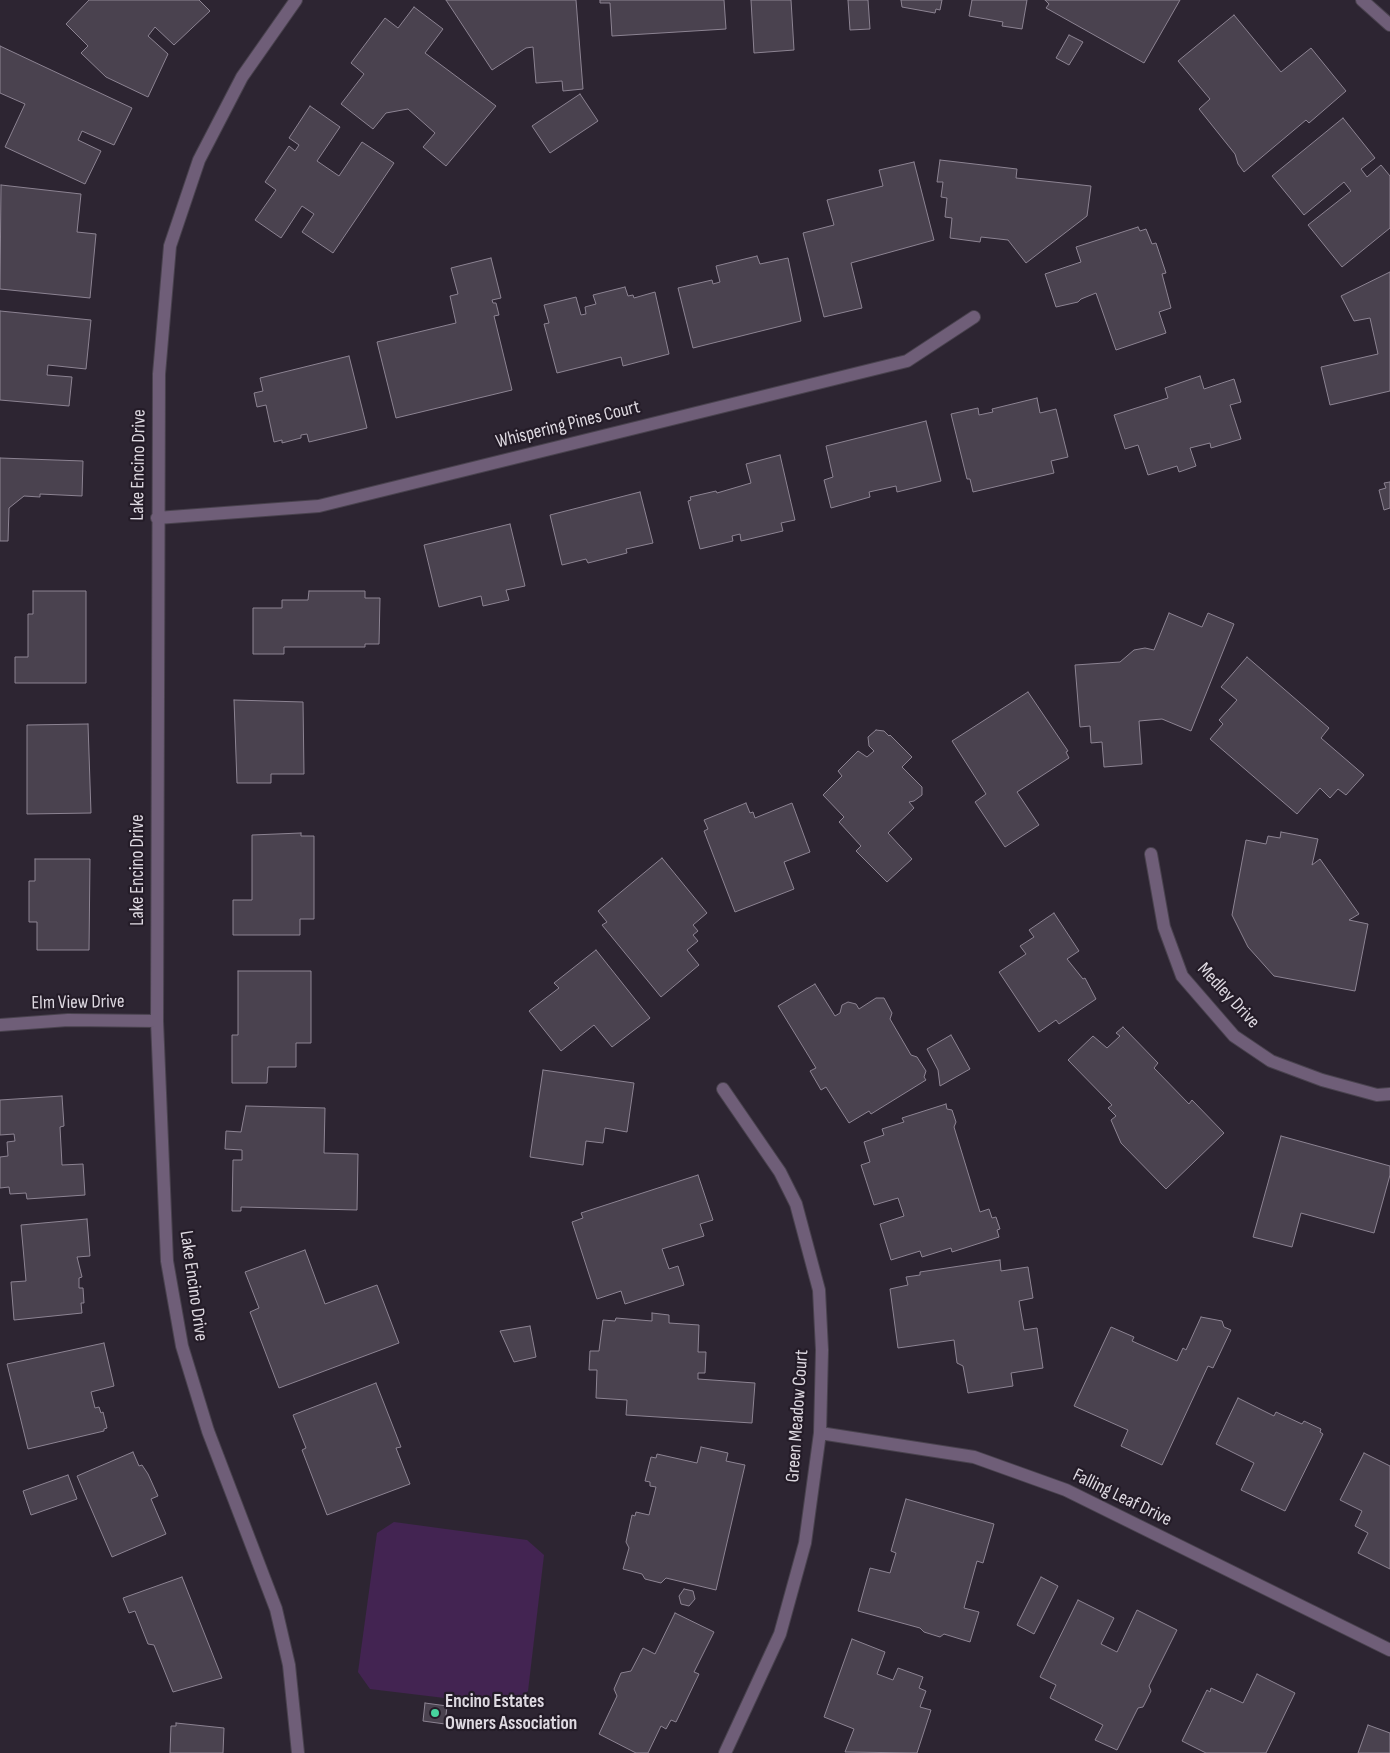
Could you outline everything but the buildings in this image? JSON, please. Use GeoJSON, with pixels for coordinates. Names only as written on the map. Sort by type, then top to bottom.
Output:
{"type":"FeatureCollection","features":[{"type":"Feature","properties":{"kind":"street"},"geometry":{"type":"LineString","coordinates":[[1362,0],[1390,25]]}},
{"type":"Feature","properties":{"kind":"street","name":"Lake Encino Drive"},"geometry":{"type":"LineString","coordinates":[[287,3],[242,77],[199,160],[170,246],[159,374],[157,518],[157,1021],[167,1261],[182,1346],[208,1431],[276,1609],[289,1665],[298,1753]]}},
{"type":"Feature","properties":{"kind":"street","name":"Whispering Pines Court"},"geometry":{"type":"LineString","coordinates":[[157,518],[328,503],[907,361],[974,317]]}},
{"type":"Feature","properties":{"kind":"street","name":"Medley Drive"},"geometry":{"type":"LineString","coordinates":[[1151,854],[1164,927],[1182,976],[1234,1036],[1271,1061],[1322,1080],[1377,1094],[1390,1094]]}},
{"type":"Feature","properties":{"kind":"street","name":"Elm View Drive"},"geometry":{"type":"LineString","coordinates":[[0,1025],[68,1020],[157,1021]]}},
{"type":"Feature","properties":{"kind":"street","name":"Green Meadow Court"},"geometry":{"type":"LineString","coordinates":[[723,1089],[780,1172],[796,1204],[819,1290],[822,1350],[820,1433],[805,1543],[780,1634],[725,1753]]}},
{"type":"Feature","properties":{"kind":"street","name":"Falling Leaf Drive"},"geometry":{"type":"LineString","coordinates":[[820,1433],[974,1457],[1066,1490],[1390,1650]]}},
{"type":"Feature","properties":{"kind":"shaded area"},"geometry":{"type":"Polygon","coordinates":[[[394,1522],[527,1540],[544,1555],[528,1691],[511,1706],[370,1689],[358,1672],[377,1533],[394,1522]]]}},
{"type":"Feature","properties":{"kind":"place","name":"Encino Estates Owners Association"},"geometry":{"type":"Point","coordinates":[435,1713]}}]}
